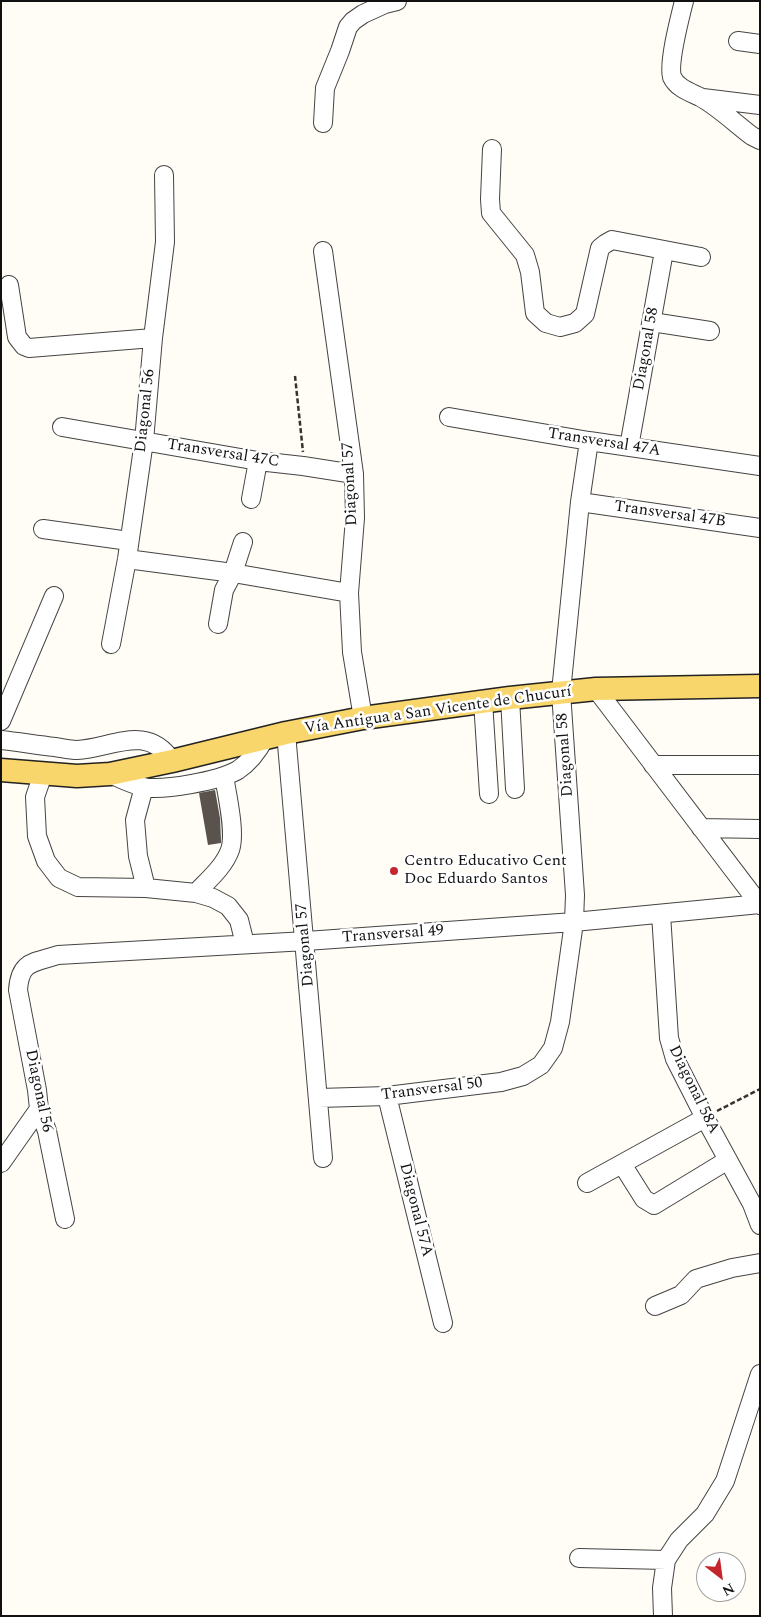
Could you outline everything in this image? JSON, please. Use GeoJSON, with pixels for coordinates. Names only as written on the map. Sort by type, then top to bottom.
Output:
{"type":"FeatureCollection","features":[{"type":"Feature","properties":{"kind":"main road","name":"Vía Antigua a San Vicente de Chucurí"},"geometry":{"type":"LineString","coordinates":[[1,770],[77,776],[110,774],[172,761],[276,735],[363,718],[483,701],[596,689],[760,686]]}},
{"type":"Feature","properties":{"kind":"street"},"geometry":{"type":"LineString","coordinates":[[323,123],[325,88],[348,27],[363,14],[397,1]]}},
{"type":"Feature","properties":{"kind":"street"},"geometry":{"type":"LineString","coordinates":[[684,1],[671,71],[677,86],[703,98],[752,136],[760,140]]}},
{"type":"Feature","properties":{"kind":"street"},"geometry":{"type":"LineString","coordinates":[[738,41],[760,44]]}},
{"type":"Feature","properties":{"kind":"street"},"geometry":{"type":"LineString","coordinates":[[703,98],[760,105]]}},
{"type":"Feature","properties":{"kind":"street"},"geometry":{"type":"LineString","coordinates":[[492,149],[491,213],[524,255],[530,272],[535,313],[546,323],[560,328],[575,323],[585,314],[600,248],[612,240],[701,257]]}},
{"type":"Feature","properties":{"kind":"street","name":"Diagonal 56"},"geometry":{"type":"LineString","coordinates":[[111,644],[130,541],[144,441],[153,338],[165,242],[164,175]]}},
{"type":"Feature","properties":{"kind":"street","name":"Diagonal 57"},"geometry":{"type":"LineString","coordinates":[[323,251],[354,474],[355,518],[349,593],[352,652],[363,718]]}},
{"type":"Feature","properties":{"kind":"street","name":"Diagonal 58"},"geometry":{"type":"LineString","coordinates":[[629,447],[664,251]]}},
{"type":"Feature","properties":{"kind":"street"},"geometry":{"type":"LineString","coordinates":[[9,285],[17,337],[24,346],[29,348],[153,338]]}},
{"type":"Feature","properties":{"kind":"street"},"geometry":{"type":"LineString","coordinates":[[652,322],[710,331]]}},
{"type":"Feature","properties":{"kind":"street","name":"Transversal 47A"},"geometry":{"type":"LineString","coordinates":[[449,417],[589,441],[760,466]]}},
{"type":"Feature","properties":{"kind":"street","name":"Transversal 47C"},"geometry":{"type":"LineString","coordinates":[[62,427],[258,461],[354,474]]}},
{"type":"Feature","properties":{"kind":"street","name":"Diagonal 58"},"geometry":{"type":"LineString","coordinates":[[541,1064],[553,1048],[560,1022],[574,922],[575,895],[561,692],[580,502],[589,441]]}},
{"type":"Feature","properties":{"kind":"street"},"geometry":{"type":"LineString","coordinates":[[251,499],[258,461]]}},
{"type":"Feature","properties":{"kind":"street","name":"Transversal 47B"},"geometry":{"type":"LineString","coordinates":[[580,502],[760,528]]}},
{"type":"Feature","properties":{"kind":"street"},"geometry":{"type":"LineString","coordinates":[[43,529],[130,541]]}},
{"type":"Feature","properties":{"kind":"street"},"geometry":{"type":"LineString","coordinates":[[218,624],[224,590],[233,573],[243,542]]}},
{"type":"Feature","properties":{"kind":"street"},"geometry":{"type":"LineString","coordinates":[[127,559],[233,573],[349,593]]}},
{"type":"Feature","properties":{"kind":"street"},"geometry":{"type":"LineString","coordinates":[[1,721],[54,596]]}},
{"type":"Feature","properties":{"kind":"street"},"geometry":{"type":"LineString","coordinates":[[596,689],[759,904]]}},
{"type":"Feature","properties":{"kind":"street"},"geometry":{"type":"LineString","coordinates":[[510,698],[515,789]]}},
{"type":"Feature","properties":{"kind":"street"},"geometry":{"type":"LineString","coordinates":[[483,701],[489,794]]}},
{"type":"Feature","properties":{"kind":"street"},"geometry":{"type":"LineString","coordinates":[[110,774],[132,784],[161,788],[224,776],[238,770],[276,735]]}},
{"type":"Feature","properties":{"kind":"street","name":"Diagonal 57"},"geometry":{"type":"LineString","coordinates":[[276,735],[306,941],[323,1158]]}},
{"type":"Feature","properties":{"kind":"street"},"geometry":{"type":"LineString","coordinates":[[1,740],[76,750],[125,741],[143,740],[162,748],[172,761]]}},
{"type":"Feature","properties":{"kind":"street"},"geometry":{"type":"LineString","coordinates":[[653,765],[760,765]]}},
{"type":"Feature","properties":{"kind":"street"},"geometry":{"type":"LineString","coordinates":[[43,774],[35,797],[37,836],[46,860],[58,878],[78,887],[146,888],[196,893],[213,898],[228,906],[239,920],[245,944]]}},
{"type":"Feature","properties":{"kind":"street"},"geometry":{"type":"LineString","coordinates":[[196,893],[221,866],[230,850],[232,836],[224,776]]}},
{"type":"Feature","properties":{"kind":"street"},"geometry":{"type":"LineString","coordinates":[[144,787],[135,820],[138,856],[146,888]]}},
{"type":"Feature","properties":{"kind":"street"},"geometry":{"type":"LineString","coordinates":[[701,828],[760,829]]}},
{"type":"Feature","properties":{"kind":"street","name":"Transversal 49"},"geometry":{"type":"LineString","coordinates":[[27,965],[58,955],[306,941],[574,922],[759,904]]}},
{"type":"Feature","properties":{"kind":"street","name":"Diagonal 58A"},"geometry":{"type":"LineString","coordinates":[[661,914],[669,1038],[675,1059],[752,1204],[760,1225]]}},
{"type":"Feature","properties":{"kind":"street","name":"Diagonal 56"},"geometry":{"type":"LineString","coordinates":[[27,965],[19,976],[18,990],[39,1109],[46,1131],[65,1218]]}},
{"type":"Feature","properties":{"kind":"street","name":"Transversal 50"},"geometry":{"type":"LineString","coordinates":[[319,1098],[387,1096],[501,1082],[523,1076],[541,1064]]}},
{"type":"Feature","properties":{"kind":"street","name":"Diagonal 57A"},"geometry":{"type":"LineString","coordinates":[[387,1096],[443,1323]]}},
{"type":"Feature","properties":{"kind":"street"},"geometry":{"type":"LineString","coordinates":[[1,1163],[39,1109]]}},
{"type":"Feature","properties":{"kind":"street"},"geometry":{"type":"LineString","coordinates":[[587,1183],[705,1118]]}},
{"type":"Feature","properties":{"kind":"street"},"geometry":{"type":"LineString","coordinates":[[622,1164],[644,1199],[654,1205],[728,1160]]}},
{"type":"Feature","properties":{"kind":"street"},"geometry":{"type":"LineString","coordinates":[[655,1306],[681,1295],[696,1279],[732,1268],[760,1263]]}},
{"type":"Feature","properties":{"kind":"street"},"geometry":{"type":"LineString","coordinates":[[663,1616],[662,1588],[666,1560],[679,1540],[705,1514],[725,1481],[760,1374]]}},
{"type":"Feature","properties":{"kind":"street"},"geometry":{"type":"LineString","coordinates":[[579,1558],[666,1560]]}},
{"type":"Feature","properties":{"kind":"path"},"geometry":{"type":"LineString","coordinates":[[295,376],[303,446],[303,466]]}},
{"type":"Feature","properties":{"kind":"path"},"geometry":{"type":"LineString","coordinates":[[705,1118],[760,1089]]}},
{"type":"Feature","properties":{"kind":"building"},"geometry":{"type":"Polygon","coordinates":[[[215,790],[220,818],[221,843],[208,845],[199,793],[215,790]]]}},
{"type":"Feature","properties":{"kind":"place","name":"Centro Educativo Cent Doc Eduardo Santos"},"geometry":{"type":"Point","coordinates":[394,871]}}]}
